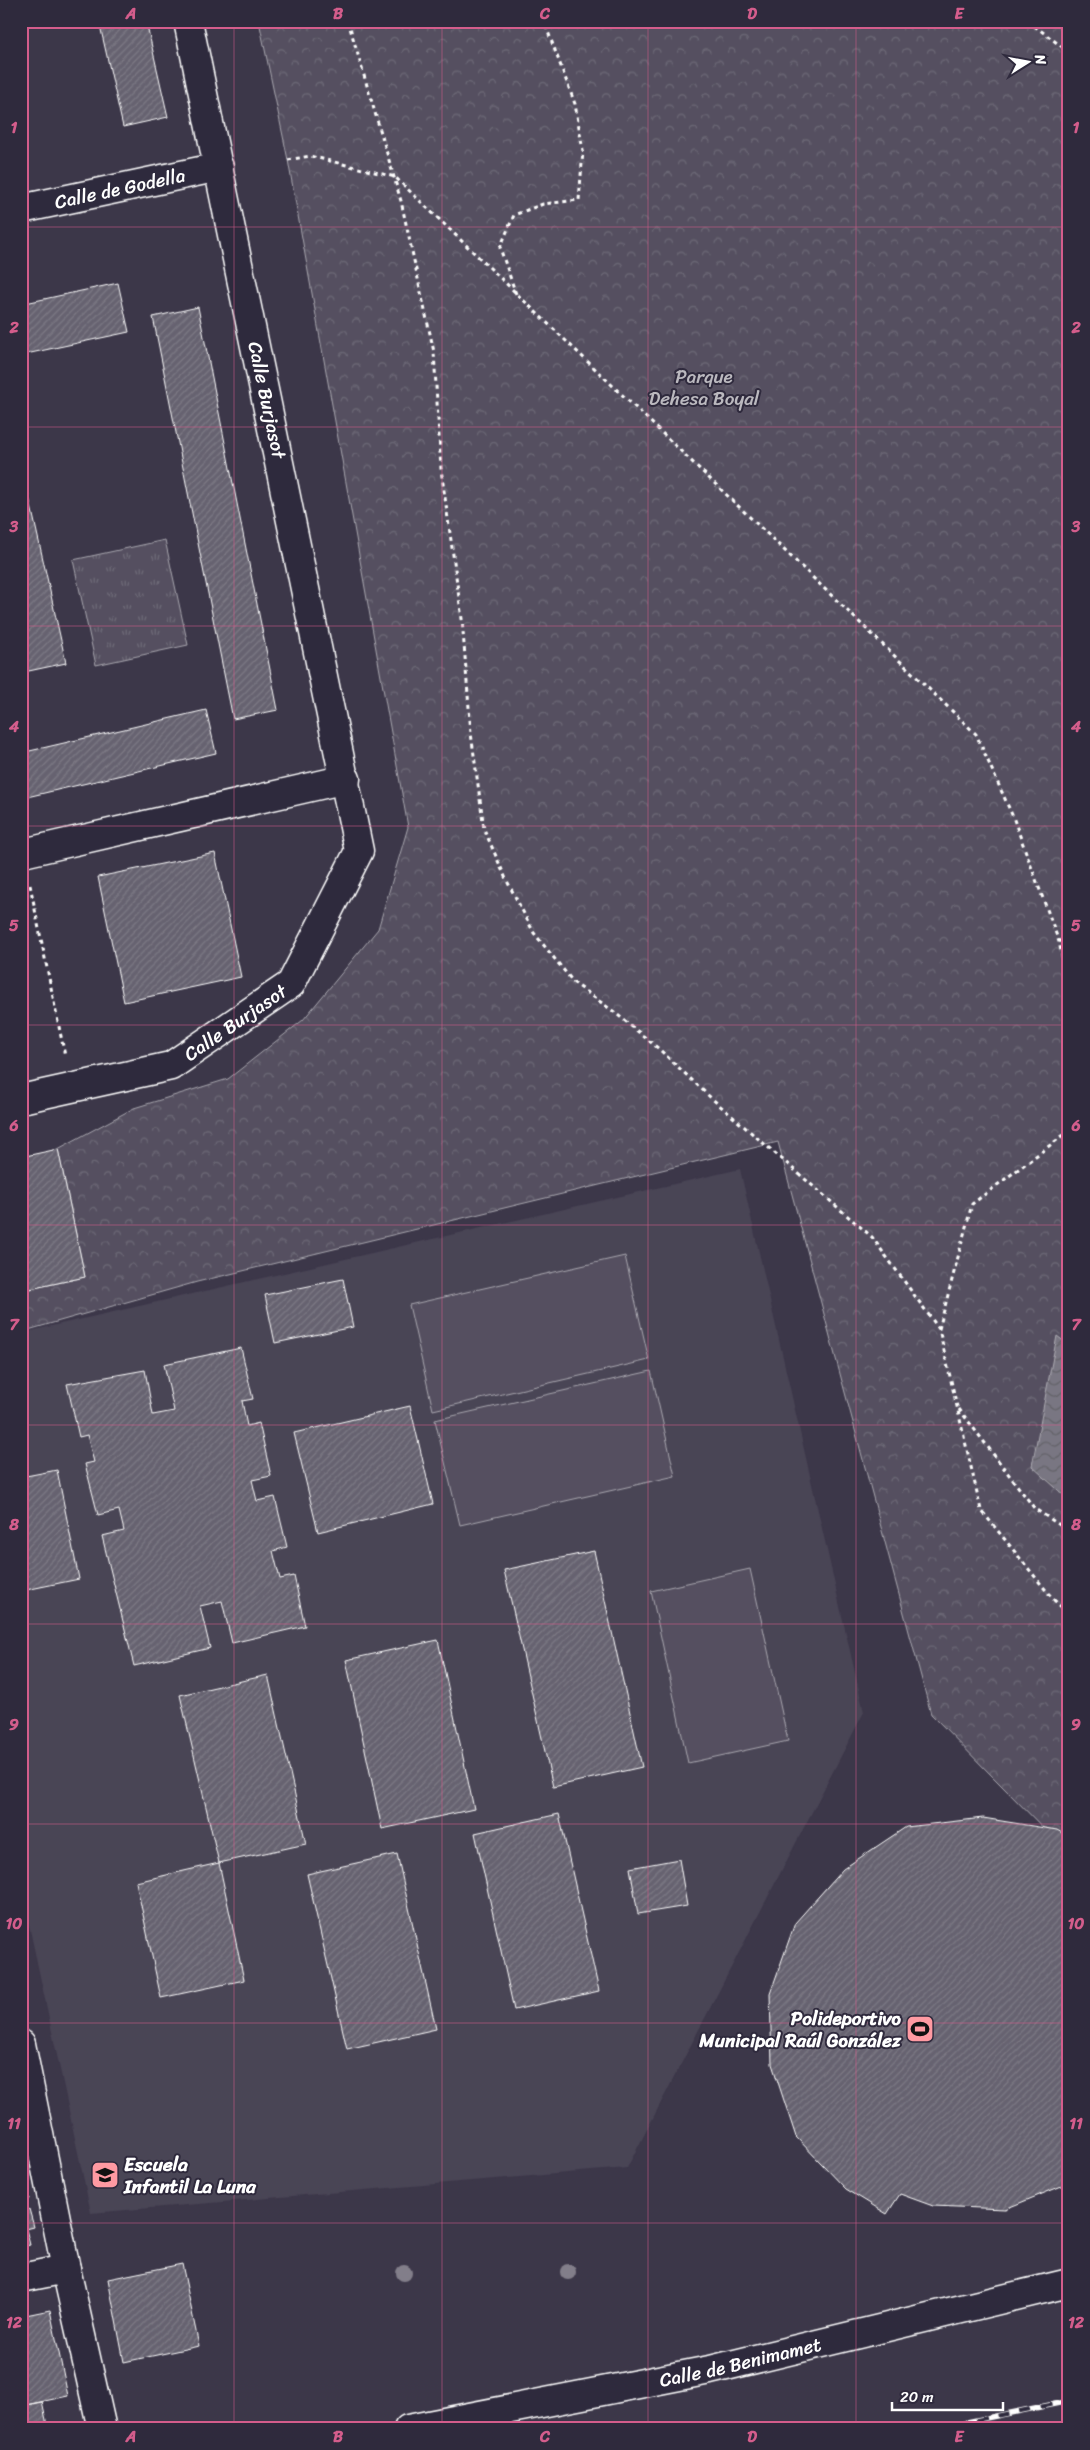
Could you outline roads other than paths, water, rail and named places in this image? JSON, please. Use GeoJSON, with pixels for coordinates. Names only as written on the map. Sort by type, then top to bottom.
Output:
{"type":"FeatureCollection","features":[{"type":"Feature","properties":{"kind":"street","name":"Calle Burjasot"},"geometry":{"type":"LineString","coordinates":[[21,1099],[172,1066],[291,984],[360,851],[188,21]]}},
{"type":"Feature","properties":{"kind":"street","name":"Calle de Godella"},"geometry":{"type":"LineString","coordinates":[[21,209],[219,168]]}},
{"type":"Feature","properties":{"kind":"street"},"geometry":{"type":"LineString","coordinates":[[23,853],[346,779]]}},
{"type":"Feature","properties":{"kind":"street"},"geometry":{"type":"LineString","coordinates":[[21,2044],[66,2269],[102,2429]]}},
{"type":"Feature","properties":{"kind":"street"},"geometry":{"type":"LineString","coordinates":[[21,2278],[66,2269]]}},
{"type":"Feature","properties":{"kind":"street","name":"Calle de Benimamet"},"geometry":{"type":"LineString","coordinates":[[408,2429],[710,2370],[1069,2283]]}},
{"type":"Feature","properties":{"kind":"water"},"geometry":{"type":"Polygon","coordinates":[[[1057,1336],[1069,1345],[1069,1500],[1032,1466],[1057,1336]]]}},
{"type":"Feature","properties":{"kind":"railway"},"geometry":{"type":"LineString","coordinates":[[933,2429],[1069,2401]]}},
{"type":"Feature","properties":{"kind":"place","name":"Polideportivo Municipal Raúl González"},"geometry":{"type":"Point","coordinates":[920,2029]}},
{"type":"Feature","properties":{"kind":"place","name":"Escuela Infantil La Luna"},"geometry":{"type":"Point","coordinates":[105,2175]}},
{"type":"Feature","properties":{"kind":"park label","name":"Parque Dehesa Boyal"},"geometry":{"type":"Point","coordinates":[704,387]}}]}
